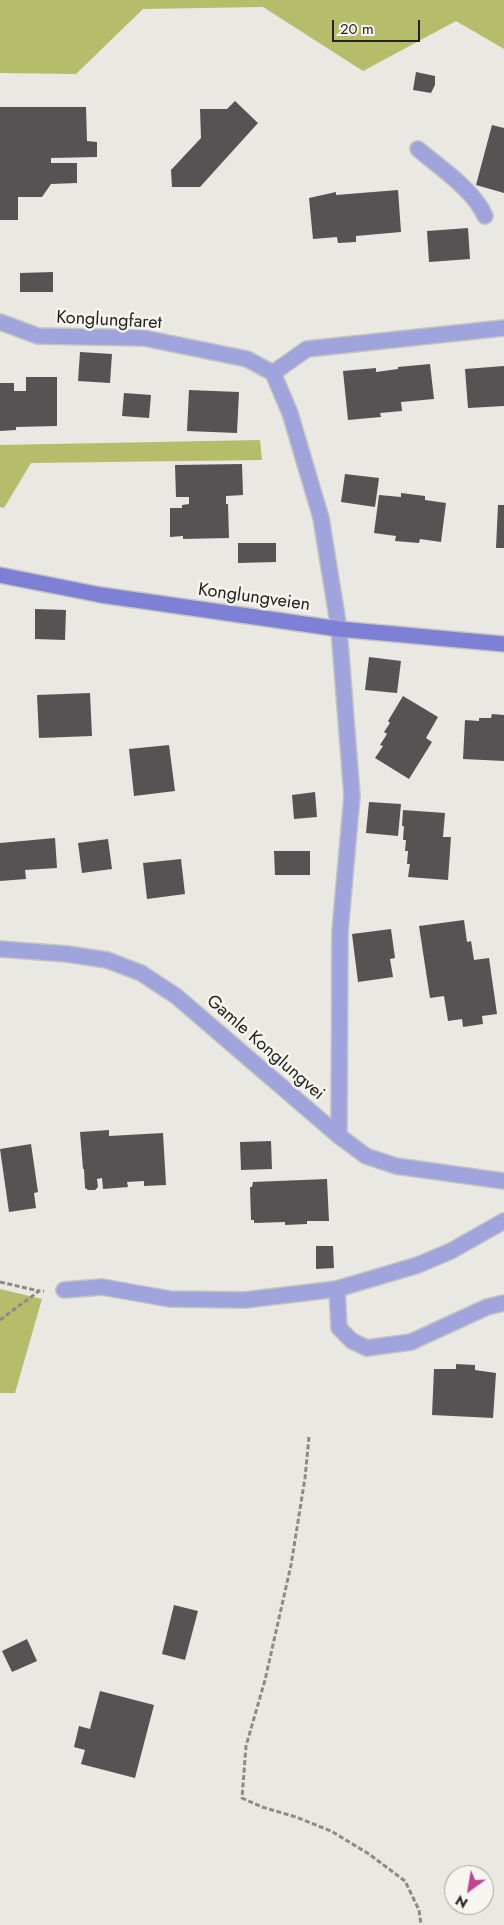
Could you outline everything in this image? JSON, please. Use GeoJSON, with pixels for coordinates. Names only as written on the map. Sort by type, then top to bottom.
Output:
{"type":"FeatureCollection","features":[{"type":"Feature","properties":{"kind":"street"},"geometry":{"type":"LineString","coordinates":[[418,149],[471,195],[481,206],[485,216]]}},
{"type":"Feature","properties":{"kind":"street","name":"Konglungfaret"},"geometry":{"type":"LineString","coordinates":[[0,322],[38,336],[144,338],[248,359],[273,373]]}},
{"type":"Feature","properties":{"kind":"street"},"geometry":{"type":"LineString","coordinates":[[339,1136],[340,931],[352,796],[339,629],[321,518],[290,413],[273,373],[307,349],[504,328]]}},
{"type":"Feature","properties":{"kind":"street","name":"Konglungveien"},"geometry":{"type":"LineString","coordinates":[[0,575],[101,595],[339,629],[504,644]]}},
{"type":"Feature","properties":{"kind":"street","name":"Gamle Konglungvei"},"geometry":{"type":"LineString","coordinates":[[0,949],[107,960],[141,973],[176,996],[339,1136],[366,1156],[396,1166],[504,1181]]}},
{"type":"Feature","properties":{"kind":"street"},"geometry":{"type":"LineString","coordinates":[[64,1290],[102,1288],[170,1298],[245,1300],[337,1289],[418,1265],[451,1251],[504,1221]]}},
{"type":"Feature","properties":{"kind":"street"},"geometry":{"type":"LineString","coordinates":[[337,1289],[339,1328],[352,1341],[367,1348],[411,1342],[487,1308],[504,1304]]}},
{"type":"Feature","properties":{"kind":"path"},"geometry":{"type":"LineString","coordinates":[[0,1282],[39,1291],[64,1290]]}},
{"type":"Feature","properties":{"kind":"path"},"geometry":{"type":"LineString","coordinates":[[0,1320],[39,1291]]}},
{"type":"Feature","properties":{"kind":"path"},"geometry":{"type":"LineString","coordinates":[[309,1437],[305,1478],[291,1565],[265,1680],[246,1746],[242,1798],[331,1831],[369,1854],[405,1881],[420,1910],[421,1925]]}},
{"type":"Feature","properties":{"kind":"green space"},"geometry":{"type":"Polygon","coordinates":[[[0,0],[504,0],[504,49],[456,21],[363,71],[263,7],[143,9],[76,74],[0,73],[0,0]]]}},
{"type":"Feature","properties":{"kind":"green space"},"geometry":{"type":"Polygon","coordinates":[[[260,440],[262,460],[31,463],[4,508],[0,507],[0,445],[260,440]]]}},
{"type":"Feature","properties":{"kind":"green space"},"geometry":{"type":"Polygon","coordinates":[[[0,1289],[42,1299],[15,1393],[0,1393],[0,1289]]]}},
{"type":"Feature","properties":{"kind":"building"},"geometry":{"type":"Polygon","coordinates":[[[416,72],[435,76],[435,85],[431,93],[413,90],[416,72]]]}},
{"type":"Feature","properties":{"kind":"building"},"geometry":{"type":"Polygon","coordinates":[[[235,101],[258,123],[200,187],[172,187],[171,170],[201,138],[200,109],[227,109],[235,101]]]}},
{"type":"Feature","properties":{"kind":"building"},"geometry":{"type":"Polygon","coordinates":[[[0,107],[86,107],[87,141],[97,142],[97,157],[51,158],[51,163],[77,163],[77,183],[51,184],[42,197],[18,197],[18,220],[0,220],[0,107]]]}},
{"type":"Feature","properties":{"kind":"building"},"geometry":{"type":"Polygon","coordinates":[[[492,125],[504,128],[504,193],[476,185],[492,125]]]}},
{"type":"Feature","properties":{"kind":"building"},"geometry":{"type":"Polygon","coordinates":[[[398,190],[401,232],[356,236],[356,242],[338,243],[337,237],[313,239],[309,198],[336,192],[336,195],[398,190]]]}},
{"type":"Feature","properties":{"kind":"building"},"geometry":{"type":"Polygon","coordinates":[[[468,228],[470,259],[429,262],[427,231],[468,228]]]}},
{"type":"Feature","properties":{"kind":"building"},"geometry":{"type":"Polygon","coordinates":[[[53,272],[53,292],[20,292],[20,273],[53,272]]]}},
{"type":"Feature","properties":{"kind":"building"},"geometry":{"type":"Polygon","coordinates":[[[80,352],[112,354],[110,383],[78,381],[80,352]]]}},
{"type":"Feature","properties":{"kind":"building"},"geometry":{"type":"Polygon","coordinates":[[[430,364],[434,399],[401,402],[402,411],[380,413],[381,417],[348,420],[343,371],[376,368],[376,372],[398,369],[398,367],[430,364]]]}},
{"type":"Feature","properties":{"kind":"building"},"geometry":{"type":"Polygon","coordinates":[[[504,366],[504,406],[468,408],[465,369],[504,366]]]}},
{"type":"Feature","properties":{"kind":"building"},"geometry":{"type":"Polygon","coordinates":[[[26,377],[57,377],[57,426],[16,427],[16,430],[0,431],[0,383],[14,383],[14,391],[26,391],[26,377]]]}},
{"type":"Feature","properties":{"kind":"building"},"geometry":{"type":"Polygon","coordinates":[[[189,390],[239,392],[237,433],[187,431],[189,390]]]}},
{"type":"Feature","properties":{"kind":"building"},"geometry":{"type":"Polygon","coordinates":[[[124,393],[151,395],[149,418],[122,416],[124,393]]]}},
{"type":"Feature","properties":{"kind":"building"},"geometry":{"type":"Polygon","coordinates":[[[242,464],[243,495],[226,496],[229,538],[183,539],[183,536],[170,537],[170,508],[182,508],[182,505],[189,504],[189,497],[176,497],[175,465],[242,464]]]}},
{"type":"Feature","properties":{"kind":"building"},"geometry":{"type":"Polygon","coordinates":[[[345,474],[379,478],[375,507],[341,502],[345,474]]]}},
{"type":"Feature","properties":{"kind":"building"},"geometry":{"type":"Polygon","coordinates":[[[401,493],[425,496],[425,500],[446,503],[441,542],[420,539],[419,543],[395,541],[396,536],[374,533],[379,495],[401,497],[401,493]]]}},
{"type":"Feature","properties":{"kind":"building"},"geometry":{"type":"Polygon","coordinates":[[[498,505],[504,505],[504,548],[496,548],[498,505]]]}},
{"type":"Feature","properties":{"kind":"building"},"geometry":{"type":"Polygon","coordinates":[[[238,543],[276,543],[276,562],[238,563],[238,543]]]}},
{"type":"Feature","properties":{"kind":"building"},"geometry":{"type":"Polygon","coordinates":[[[35,609],[66,610],[65,640],[35,639],[35,609]]]}},
{"type":"Feature","properties":{"kind":"building"},"geometry":{"type":"Polygon","coordinates":[[[369,657],[401,661],[397,693],[365,690],[369,657]]]}},
{"type":"Feature","properties":{"kind":"building"},"geometry":{"type":"Polygon","coordinates":[[[90,693],[92,736],[39,738],[37,695],[90,693]]]}},
{"type":"Feature","properties":{"kind":"building"},"geometry":{"type":"Polygon","coordinates":[[[403,696],[438,717],[426,738],[432,742],[409,779],[375,758],[383,746],[380,745],[387,734],[384,732],[390,723],[388,721],[403,696]]]}},
{"type":"Feature","properties":{"kind":"building"},"geometry":{"type":"Polygon","coordinates":[[[492,714],[504,715],[504,761],[463,759],[465,720],[479,721],[479,718],[491,718],[492,714]]]}},
{"type":"Feature","properties":{"kind":"building"},"geometry":{"type":"Polygon","coordinates":[[[169,745],[175,791],[134,796],[129,749],[169,745]]]}},
{"type":"Feature","properties":{"kind":"building"},"geometry":{"type":"Polygon","coordinates":[[[315,792],[317,817],[294,819],[292,795],[315,792]]]}},
{"type":"Feature","properties":{"kind":"building"},"geometry":{"type":"Polygon","coordinates":[[[369,802],[401,804],[398,836],[366,833],[369,802]]]}},
{"type":"Feature","properties":{"kind":"building"},"geometry":{"type":"Polygon","coordinates":[[[403,810],[445,813],[443,837],[451,837],[448,880],[408,877],[410,864],[407,864],[408,851],[405,851],[406,840],[403,840],[403,810]]]}},
{"type":"Feature","properties":{"kind":"building"},"geometry":{"type":"Polygon","coordinates":[[[55,838],[57,868],[25,870],[26,879],[0,881],[0,843],[55,838]]]}},
{"type":"Feature","properties":{"kind":"building"},"geometry":{"type":"Polygon","coordinates":[[[108,839],[112,869],[82,873],[78,843],[108,839]]]}},
{"type":"Feature","properties":{"kind":"building"},"geometry":{"type":"Polygon","coordinates":[[[274,851],[310,851],[310,875],[275,875],[274,851]]]}},
{"type":"Feature","properties":{"kind":"building"},"geometry":{"type":"Polygon","coordinates":[[[181,859],[185,894],[147,899],[143,863],[181,859]]]}},
{"type":"Feature","properties":{"kind":"building"},"geometry":{"type":"Polygon","coordinates":[[[464,920],[467,942],[471,941],[474,960],[489,958],[497,1014],[482,1016],[483,1024],[463,1027],[462,1019],[448,1021],[444,996],[430,998],[419,926],[464,920]]]}},
{"type":"Feature","properties":{"kind":"building"},"geometry":{"type":"Polygon","coordinates":[[[391,929],[395,958],[390,959],[393,977],[358,982],[352,934],[391,929]]]}},
{"type":"Feature","properties":{"kind":"building"},"geometry":{"type":"Polygon","coordinates":[[[109,1130],[109,1136],[163,1133],[166,1185],[144,1186],[144,1181],[127,1182],[128,1187],[103,1189],[102,1178],[97,1179],[98,1187],[95,1190],[85,1188],[80,1132],[109,1130]]]}},
{"type":"Feature","properties":{"kind":"building"},"geometry":{"type":"Polygon","coordinates":[[[271,1141],[272,1169],[241,1170],[240,1142],[271,1141]]]}},
{"type":"Feature","properties":{"kind":"building"},"geometry":{"type":"Polygon","coordinates":[[[31,1144],[38,1192],[34,1193],[36,1208],[9,1212],[0,1149],[31,1144]]]}},
{"type":"Feature","properties":{"kind":"building"},"geometry":{"type":"Polygon","coordinates":[[[327,1179],[329,1221],[307,1221],[307,1224],[285,1225],[285,1222],[254,1223],[254,1220],[251,1220],[250,1187],[252,1187],[253,1182],[327,1179]]]}},
{"type":"Feature","properties":{"kind":"building"},"geometry":{"type":"Polygon","coordinates":[[[316,1246],[333,1246],[334,1268],[316,1269],[316,1246]]]}},
{"type":"Feature","properties":{"kind":"building"},"geometry":{"type":"Polygon","coordinates":[[[456,1364],[475,1365],[475,1370],[496,1373],[493,1418],[432,1415],[434,1369],[456,1369],[456,1364]]]}},
{"type":"Feature","properties":{"kind":"building"},"geometry":{"type":"Polygon","coordinates":[[[174,1605],[198,1611],[185,1660],[162,1654],[174,1605]]]}},
{"type":"Feature","properties":{"kind":"building"},"geometry":{"type":"Polygon","coordinates":[[[27,1639],[37,1661],[12,1672],[2,1651],[27,1639]]]}},
{"type":"Feature","properties":{"kind":"building"},"geometry":{"type":"Polygon","coordinates":[[[100,1691],[154,1705],[135,1778],[81,1764],[85,1750],[74,1747],[79,1726],[90,1729],[100,1691]]]}}]}
